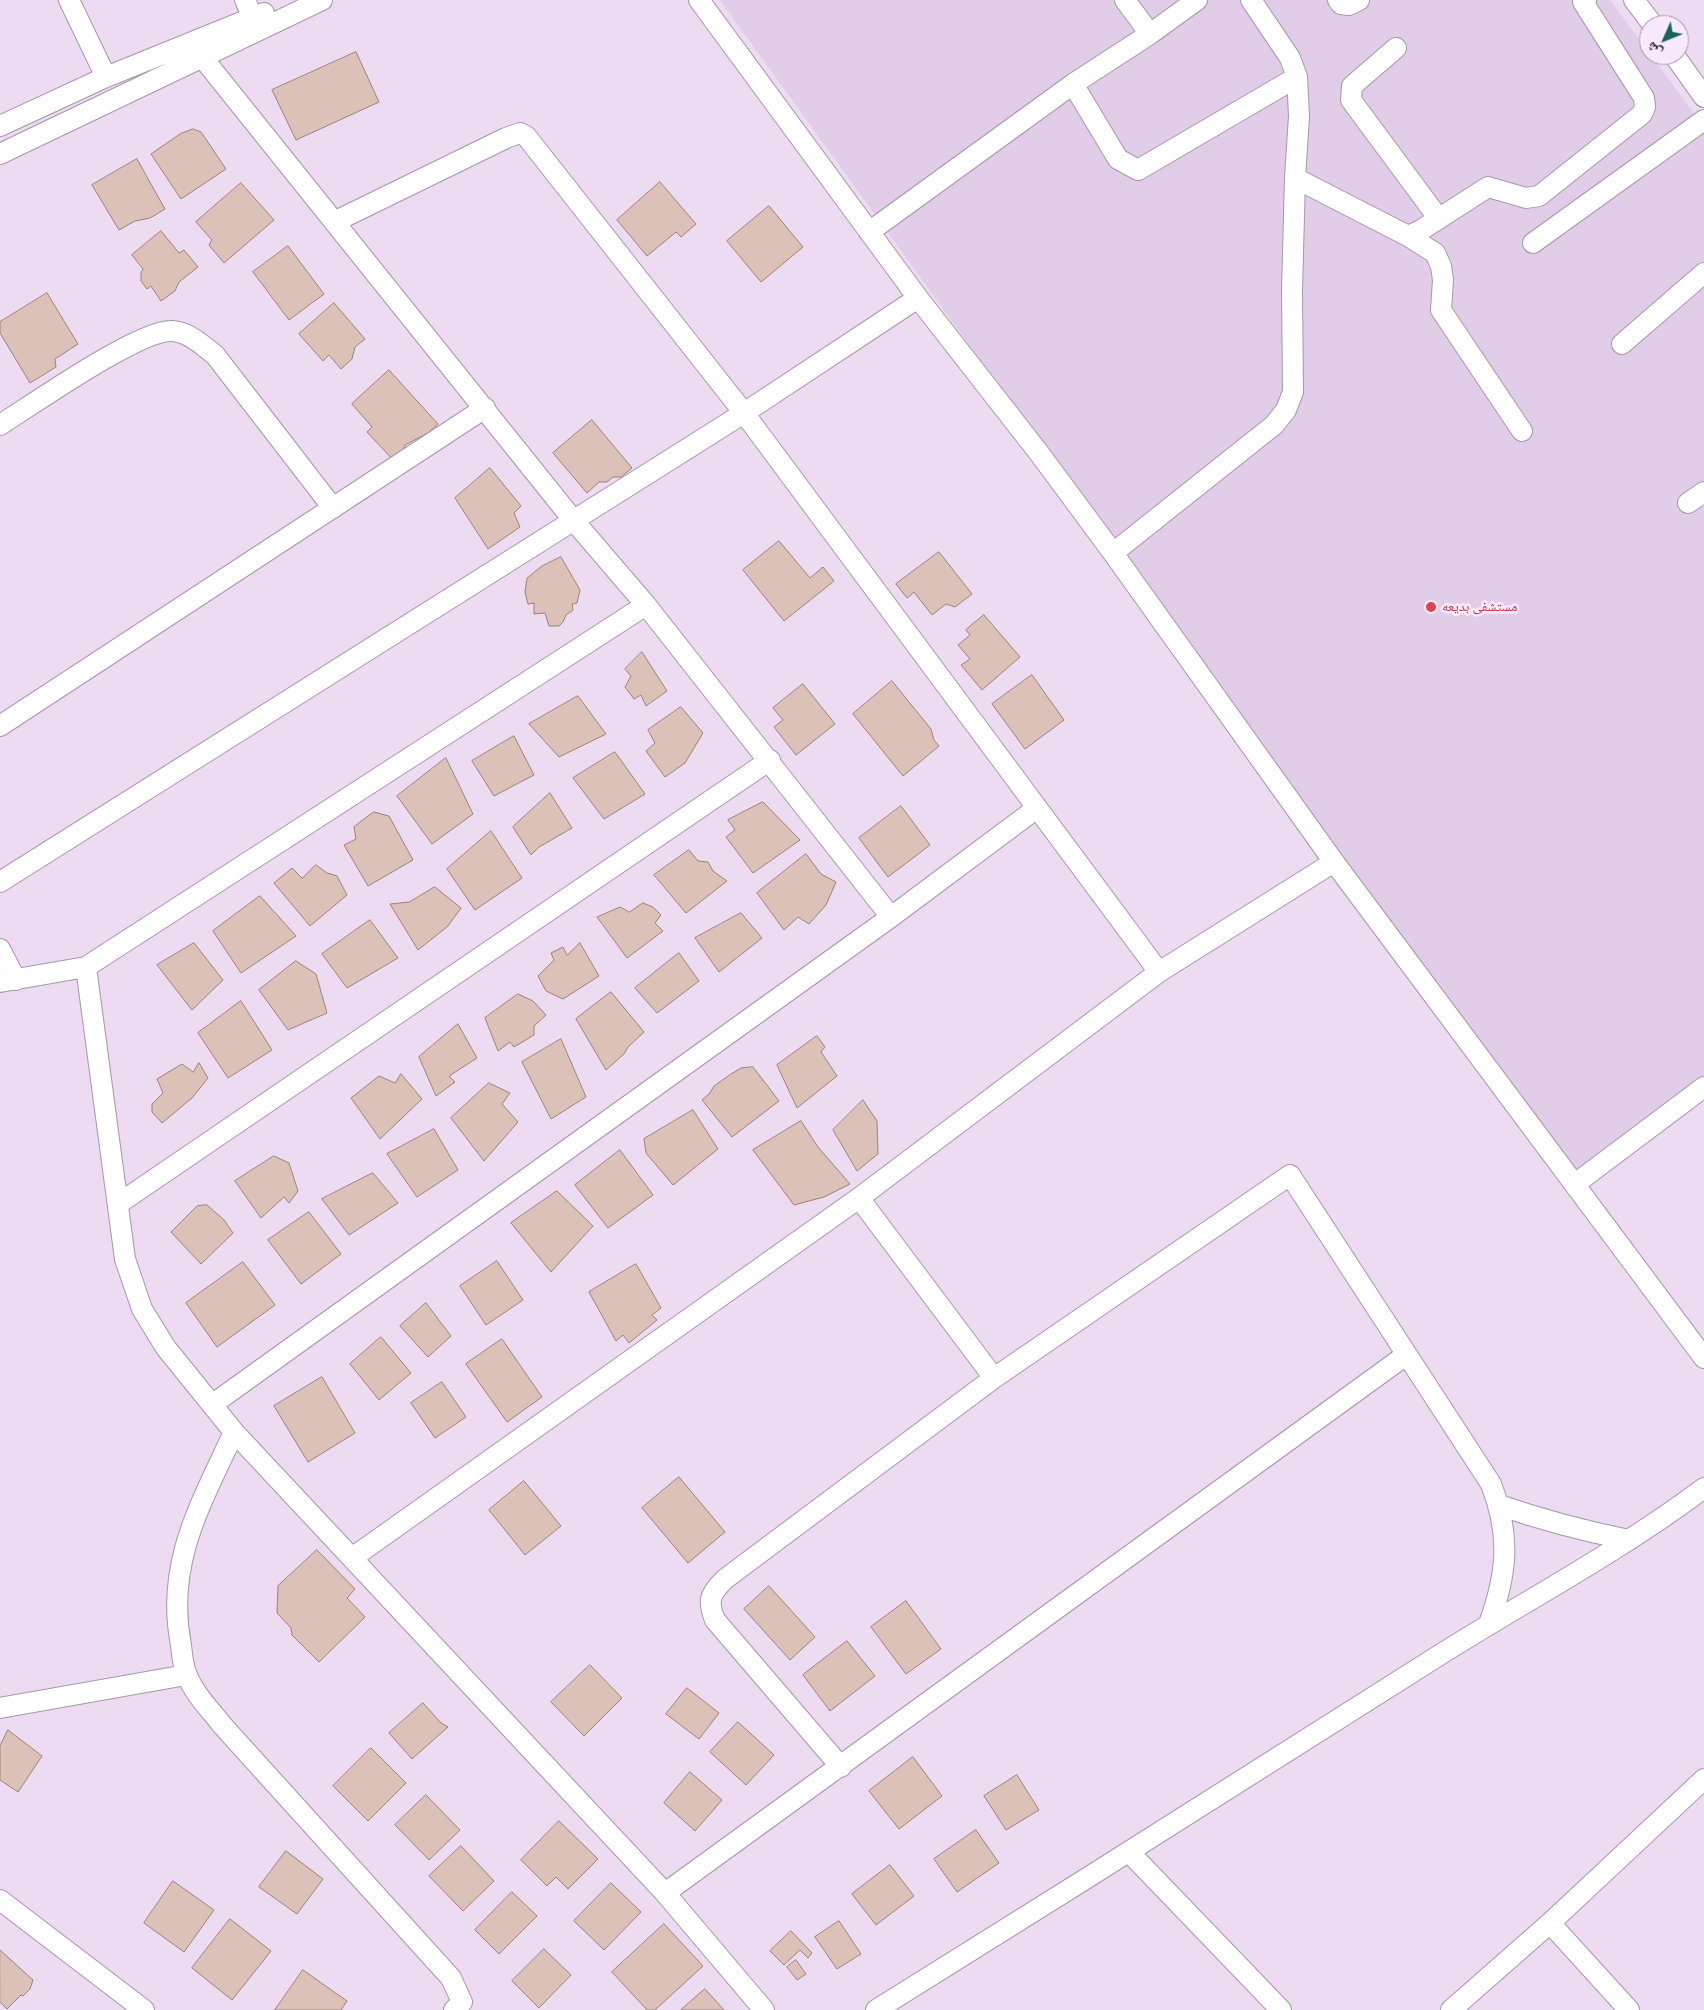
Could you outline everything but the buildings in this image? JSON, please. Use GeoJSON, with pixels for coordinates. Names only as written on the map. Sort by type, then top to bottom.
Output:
{"type":"FeatureCollection","features":[{"type":"Feature","properties":{"kind":"street"},"geometry":{"type":"LineString","coordinates":[[69,0],[106,77]]}},
{"type":"Feature","properties":{"kind":"street"},"geometry":{"type":"LineString","coordinates":[[0,126],[249,9],[291,0]]}},
{"type":"Feature","properties":{"kind":"street"},"geometry":{"type":"LineString","coordinates":[[0,154],[322,0]]}},
{"type":"Feature","properties":{"kind":"street"},"geometry":{"type":"LineString","coordinates":[[699,0],[918,298],[1039,453],[1113,553],[1334,862],[1704,1358]]}},
{"type":"Feature","properties":{"kind":"street"},"geometry":{"type":"LineString","coordinates":[[1125,0],[1150,34]]}},
{"type":"Feature","properties":{"kind":"street"},"geometry":{"type":"LineString","coordinates":[[869,232],[1072,84],[1150,34],[1197,0]]}},
{"type":"Feature","properties":{"kind":"street"},"geometry":{"type":"LineString","coordinates":[[1113,553],[1274,426],[1286,410],[1293,392],[1294,178],[1299,116],[1297,77],[1290,58],[1250,0]]}},
{"type":"Feature","properties":{"kind":"street"},"geometry":{"type":"LineString","coordinates":[[1338,0],[1341,4],[1349,5],[1359,0]]}},
{"type":"Feature","properties":{"kind":"street"},"geometry":{"type":"LineString","coordinates":[[1634,0],[1645,15]]}},
{"type":"Feature","properties":{"kind":"street"},"geometry":{"type":"LineString","coordinates":[[1408,236],[1439,219],[1488,187],[1526,198],[1539,196],[1642,114],[1645,107],[1644,98],[1584,1]]}},
{"type":"Feature","properties":{"kind":"street"},"geometry":{"type":"LineString","coordinates":[[1396,48],[1352,86],[1351,100],[1439,219]]}},
{"type":"Feature","properties":{"kind":"street"},"geometry":{"type":"LineString","coordinates":[[202,57],[574,520],[646,605],[770,760],[891,917]]}},
{"type":"Feature","properties":{"kind":"street"},"geometry":{"type":"LineString","coordinates":[[1683,65],[1701,85]]}},
{"type":"Feature","properties":{"kind":"street"},"geometry":{"type":"LineString","coordinates":[[1072,84],[1118,159],[1138,170],[1297,77]]}},
{"type":"Feature","properties":{"kind":"street"},"geometry":{"type":"LineString","coordinates":[[1533,243],[1704,120]]}},
{"type":"Feature","properties":{"kind":"street"},"geometry":{"type":"LineString","coordinates":[[334,222],[506,138],[520,134],[526,136],[744,413],[1159,972]]}},
{"type":"Feature","properties":{"kind":"street"},"geometry":{"type":"LineString","coordinates":[[1294,178],[1408,236],[1435,253],[1441,266],[1443,280],[1441,310],[1522,431]]}},
{"type":"Feature","properties":{"kind":"street"},"geometry":{"type":"LineString","coordinates":[[1622,344],[1704,274]]}},
{"type":"Feature","properties":{"kind":"street"},"geometry":{"type":"LineString","coordinates":[[0,882],[744,413],[918,298]]}},
{"type":"Feature","properties":{"kind":"street"},"geometry":{"type":"LineString","coordinates":[[0,424],[122,348],[148,336],[171,331],[194,338],[215,355],[333,508]]}},
{"type":"Feature","properties":{"kind":"street"},"geometry":{"type":"LineString","coordinates":[[0,726],[485,408]]}},
{"type":"Feature","properties":{"kind":"street"},"geometry":{"type":"LineString","coordinates":[[1688,503],[1704,492]]}},
{"type":"Feature","properties":{"kind":"street"},"geometry":{"type":"LineString","coordinates":[[0,949],[8,981],[86,967],[646,605]]}},
{"type":"Feature","properties":{"kind":"street"},"geometry":{"type":"LineString","coordinates":[[118,1204],[770,760]]}},
{"type":"Feature","properties":{"kind":"street"},"geometry":{"type":"LineString","coordinates":[[212,1404],[891,917],[1037,808]]}},
{"type":"Feature","properties":{"kind":"street"},"geometry":{"type":"LineString","coordinates":[[352,1558],[859,1198],[1159,972],[1334,862]]}},
{"type":"Feature","properties":{"kind":"street"},"geometry":{"type":"LineString","coordinates":[[86,967],[125,1259],[142,1309],[166,1348],[234,1432],[666,1893],[764,2010]]}},
{"type":"Feature","properties":{"kind":"street"},"geometry":{"type":"LineString","coordinates":[[1575,1184],[1704,1087]]}},
{"type":"Feature","properties":{"kind":"street"},"geometry":{"type":"LineString","coordinates":[[841,1767],[715,1620],[710,1607],[711,1597],[716,1588],[725,1579],[994,1378],[1290,1175],[1491,1484],[1504,1526],[1504,1566],[1502,1584],[1489,1624]]}},
{"type":"Feature","properties":{"kind":"street"},"geometry":{"type":"LineString","coordinates":[[859,1198],[994,1378]]}},
{"type":"Feature","properties":{"kind":"street"},"geometry":{"type":"LineString","coordinates":[[666,1893],[1406,1355]]}},
{"type":"Feature","properties":{"kind":"street"},"geometry":{"type":"LineString","coordinates":[[234,1432],[190,1529],[180,1562],[176,1598],[178,1632],[186,1675],[198,1696],[222,1725],[451,1978],[462,2002],[454,2010]]}},
{"type":"Feature","properties":{"kind":"street"},"geometry":{"type":"LineString","coordinates":[[876,2010],[1489,1624],[1577,1573],[1671,1512],[1704,1488]]}},
{"type":"Feature","properties":{"kind":"street"},"geometry":{"type":"LineString","coordinates":[[1499,1505],[1543,1521],[1628,1540]]}},
{"type":"Feature","properties":{"kind":"street"},"geometry":{"type":"LineString","coordinates":[[0,1708],[186,1675]]}},
{"type":"Feature","properties":{"kind":"street"},"geometry":{"type":"LineString","coordinates":[[1451,2010],[1550,1922],[1704,1779]]}},
{"type":"Feature","properties":{"kind":"street"},"geometry":{"type":"LineString","coordinates":[[1129,1852],[1281,2010]]}},
{"type":"Feature","properties":{"kind":"street"},"geometry":{"type":"LineString","coordinates":[[0,1900],[144,2010]]}},
{"type":"Feature","properties":{"kind":"street"},"geometry":{"type":"LineString","coordinates":[[1550,1922],[1629,2010]]}},
{"type":"Feature","properties":{"kind":"shaded area","name":"مستشفى بديعه"},"geometry":{"type":"Polygon","coordinates":[[[720,0],[1610,0],[1639,39],[1639,65],[1658,65],[1704,127],[1704,1086],[1575,1184],[720,0]]]}},
{"type":"Feature","properties":{"kind":"place","name":"مستشفى بديعه"},"geometry":{"type":"Point","coordinates":[1431,607]}}]}
